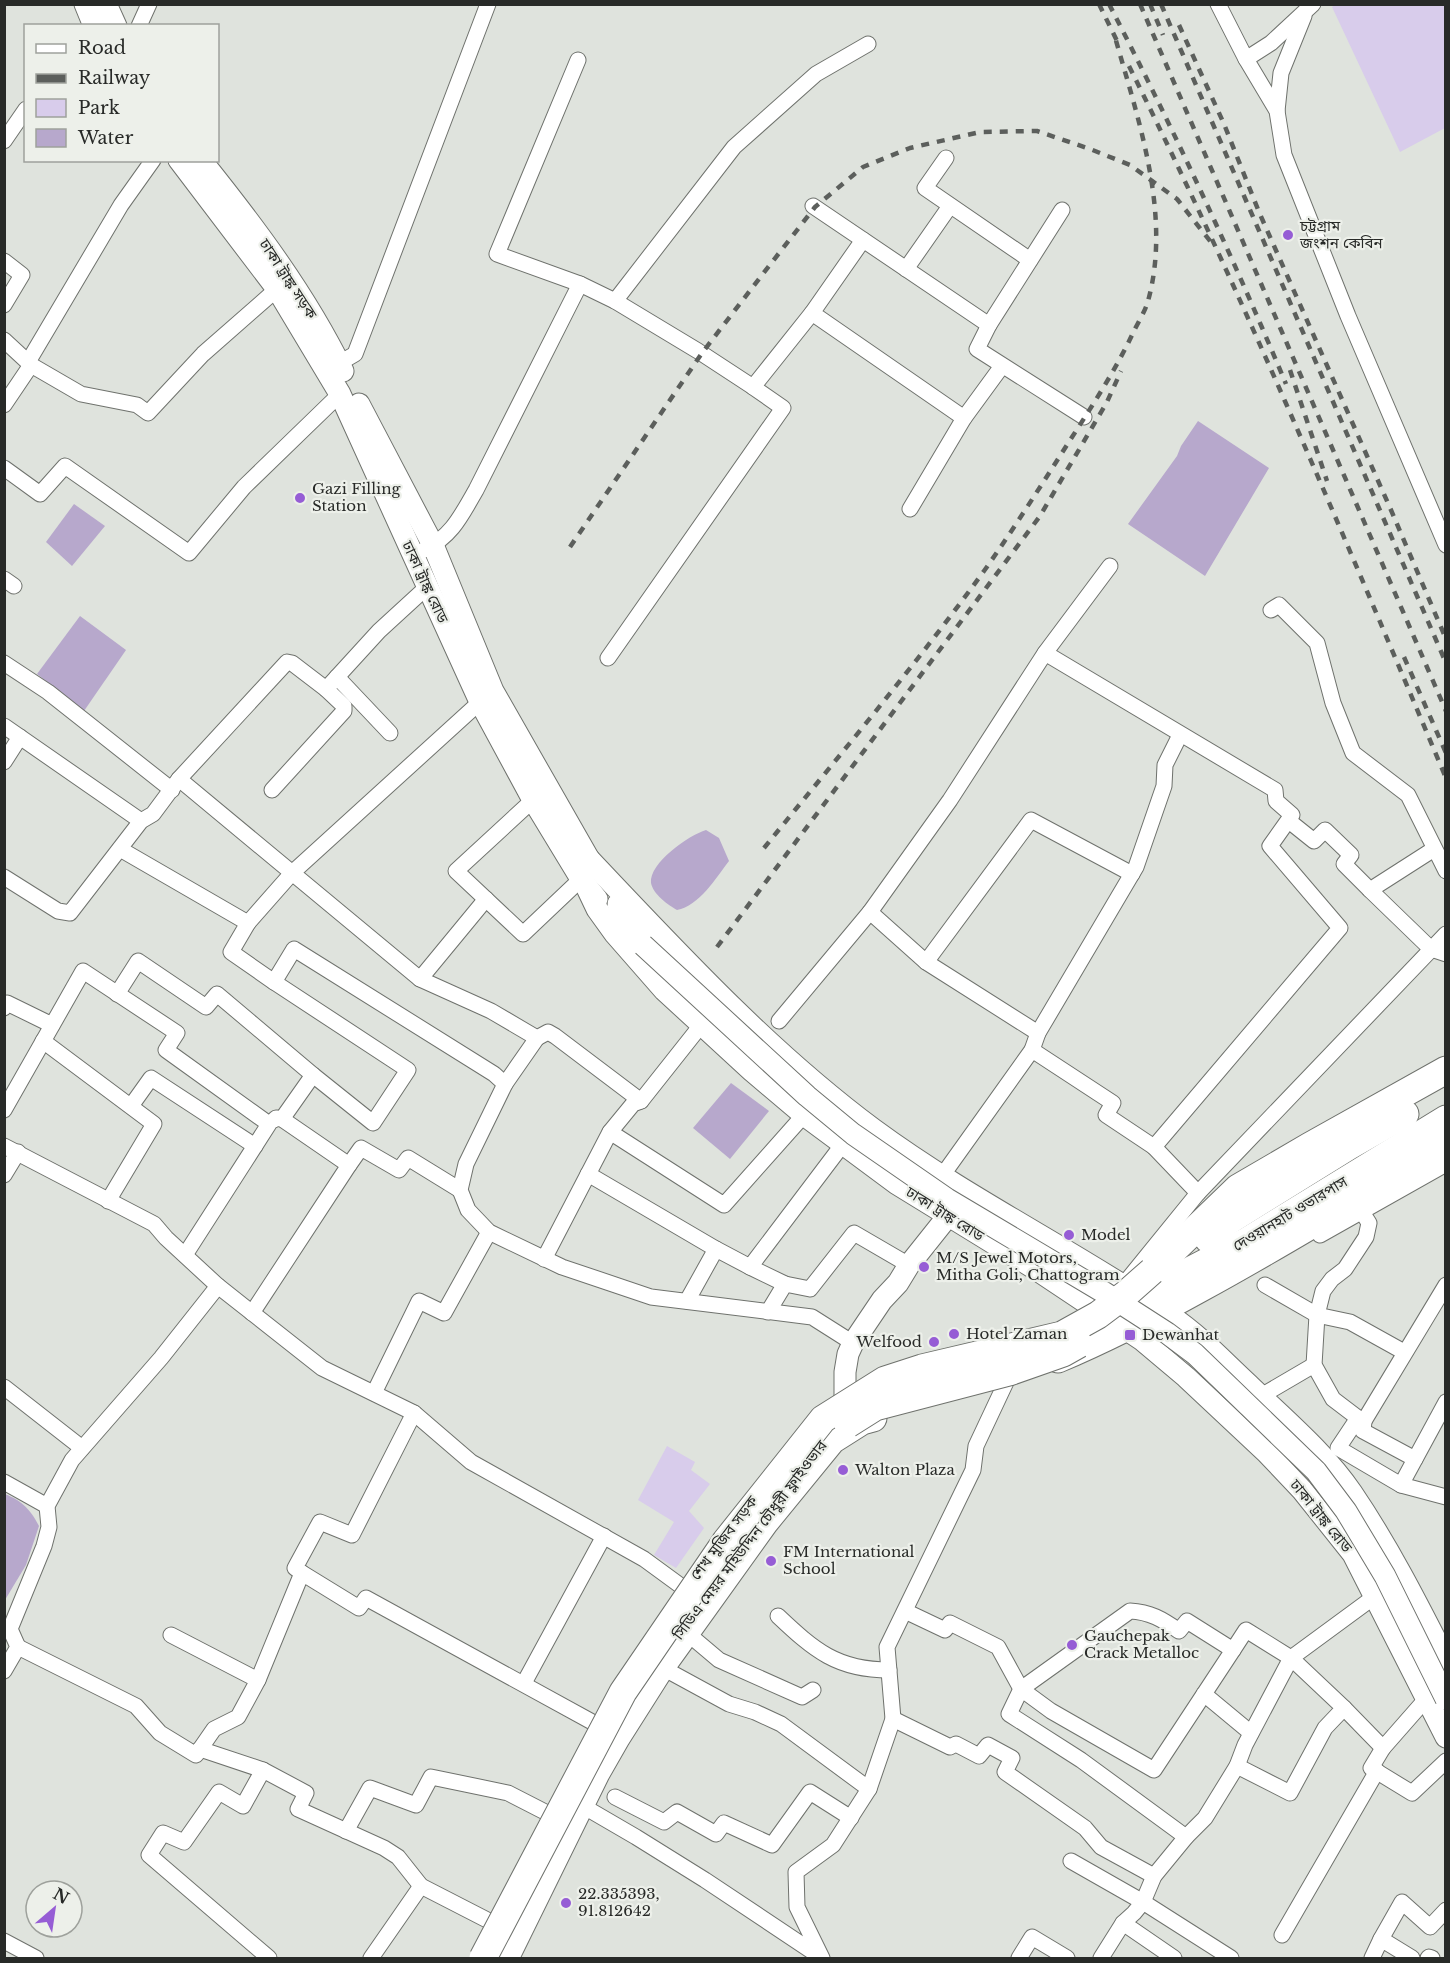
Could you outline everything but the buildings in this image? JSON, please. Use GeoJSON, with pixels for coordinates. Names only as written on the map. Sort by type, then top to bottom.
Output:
{"type":"FeatureCollection","features":[{"type":"Feature","properties":{"kind":"highway"},"geometry":{"type":"LineString","coordinates":[[483,1959],[623,1692],[726,1541],[823,1419],[885,1380],[1062,1335],[1098,1315],[1126,1294],[1238,1188],[1446,1070]]}},
{"type":"Feature","properties":{"kind":"highway","name":"সিডিএ মেয়র মহিউদ্দিন চৌধুরী ফ্লাইওভার"},"geometry":{"type":"LineString","coordinates":[[503,1959],[632,1703],[699,1603],[828,1437],[874,1407],[1009,1372],[1063,1353],[1105,1330],[1136,1308],[1222,1225],[1349,1146],[1446,1091]]}},
{"type":"Feature","properties":{"kind":"highway","name":"দেওয়ানহাট ওভারপাস"},"geometry":{"type":"LineString","coordinates":[[1253,1249],[1446,1119]]}},
{"type":"Feature","properties":{"kind":"highway","name":"দেওয়ানহাট ওভারপাস"},"geometry":{"type":"LineString","coordinates":[[1146,1303],[1253,1249],[1446,1145]]}},
{"type":"Feature","properties":{"kind":"highway","name":"শেখ মুজিব সড়ক"},"geometry":{"type":"LineString","coordinates":[[503,1959],[616,1737],[661,1667],[765,1522],[832,1440],[862,1421],[1007,1380],[1146,1303]]}},
{"type":"Feature","properties":{"kind":"highway","name":"শেখ মুজিব সড়ক"},"geometry":{"type":"LineString","coordinates":[[476,1959],[594,1723],[686,1589],[811,1422],[839,1401],[1115,1322]]}},
{"type":"Feature","properties":{"kind":"highway"},"geometry":{"type":"LineString","coordinates":[[839,1401],[849,1429]]}},
{"type":"Feature","properties":{"kind":"main road"},"geometry":{"type":"LineString","coordinates":[[85,4],[93,24]]}},
{"type":"Feature","properties":{"kind":"main road"},"geometry":{"type":"LineString","coordinates":[[106,4],[115,24]]}},
{"type":"Feature","properties":{"kind":"main road","name":"ঢাকা ট্রাঙ্ক রোড"},"geometry":{"type":"LineString","coordinates":[[181,162],[333,367],[340,393],[480,702],[533,800],[584,883],[597,909],[615,934],[664,990],[752,1071],[804,1115],[897,1184],[1037,1270],[1115,1322],[1186,1377],[1235,1421],[1295,1483],[1343,1540],[1353,1554],[1374,1597],[1436,1699]]}},
{"type":"Feature","properties":{"kind":"main road","name":"ঢাকা ট্রাঙ্ক সড়ক"},"geometry":{"type":"LineString","coordinates":[[203,162],[254,226],[316,322],[333,367],[360,407]]}},
{"type":"Feature","properties":{"kind":"main road","name":"ঢাকা ট্রাঙ্ক রোড"},"geometry":{"type":"LineString","coordinates":[[360,407],[433,545],[493,692],[587,857],[644,945]]}},
{"type":"Feature","properties":{"kind":"main road"},"geometry":{"type":"LineString","coordinates":[[587,857],[731,1007],[816,1085],[875,1130],[942,1176],[1198,1338],[1261,1396],[1328,1463],[1351,1492],[1409,1586],[1446,1660]]}},
{"type":"Feature","properties":{"kind":"main road","name":"ঢাকা ট্রাঙ্ক রোড"},"geometry":{"type":"LineString","coordinates":[[584,883],[617,922],[807,1096],[853,1134],[947,1199],[1105,1293],[1167,1333],[1195,1354],[1316,1471],[1346,1510],[1385,1576],[1436,1699],[1446,1737]]}},
{"type":"Feature","properties":{"kind":"main road"},"geometry":{"type":"LineString","coordinates":[[839,1401],[848,1354],[853,1343],[909,1265],[948,1216]]}},
{"type":"Feature","properties":{"kind":"street"},"geometry":{"type":"LineString","coordinates":[[140,24],[149,4]]}},
{"type":"Feature","properties":{"kind":"street"},"geometry":{"type":"LineString","coordinates":[[333,367],[355,354],[488,4]]}},
{"type":"Feature","properties":{"kind":"street"},"geometry":{"type":"LineString","coordinates":[[1218,4],[1246,59],[1277,111]]}},
{"type":"Feature","properties":{"kind":"street"},"geometry":{"type":"LineString","coordinates":[[1246,59],[1271,43],[1310,8]]}},
{"type":"Feature","properties":{"kind":"street"},"geometry":{"type":"LineString","coordinates":[[1310,8],[1281,73],[1277,111],[1284,154],[1348,316],[1446,545]]}},
{"type":"Feature","properties":{"kind":"street"},"geometry":{"type":"LineString","coordinates":[[615,301],[734,147],[816,74],[868,44]]}},
{"type":"Feature","properties":{"kind":"street"},"geometry":{"type":"LineString","coordinates":[[578,60],[497,254],[580,284],[615,301],[698,351],[783,408],[608,658]]}},
{"type":"Feature","properties":{"kind":"street"},"geometry":{"type":"LineString","coordinates":[[4,141],[24,111]]}},
{"type":"Feature","properties":{"kind":"street"},"geometry":{"type":"LineString","coordinates":[[946,158],[925,188],[1030,260]]}},
{"type":"Feature","properties":{"kind":"street"},"geometry":{"type":"LineString","coordinates":[[4,405],[121,205],[152,162]]}},
{"type":"Feature","properties":{"kind":"street"},"geometry":{"type":"LineString","coordinates":[[813,206],[989,325]]}},
{"type":"Feature","properties":{"kind":"street"},"geometry":{"type":"LineString","coordinates":[[906,269],[950,206]]}},
{"type":"Feature","properties":{"kind":"street"},"geometry":{"type":"LineString","coordinates":[[1062,210],[989,325],[977,349],[1084,417]]}},
{"type":"Feature","properties":{"kind":"street"},"geometry":{"type":"LineString","coordinates":[[753,387],[812,314],[863,240]]}},
{"type":"Feature","properties":{"kind":"street"},"geometry":{"type":"LineString","coordinates":[[4,261],[22,275],[4,305]]}},
{"type":"Feature","properties":{"kind":"street"},"geometry":{"type":"LineString","coordinates":[[413,556],[447,536],[459,520],[580,284]]}},
{"type":"Feature","properties":{"kind":"street"},"geometry":{"type":"LineString","coordinates":[[4,340],[29,363],[81,394],[137,405],[148,413],[203,354],[277,289]]}},
{"type":"Feature","properties":{"kind":"street"},"geometry":{"type":"LineString","coordinates":[[812,314],[964,418]]}},
{"type":"Feature","properties":{"kind":"street"},"geometry":{"type":"LineString","coordinates":[[910,509],[964,418],[1002,366]]}},
{"type":"Feature","properties":{"kind":"street"},"geometry":{"type":"LineString","coordinates":[[4,468],[40,494],[65,466],[189,553],[244,487],[340,393]]}},
{"type":"Feature","properties":{"kind":"street"},"geometry":{"type":"LineString","coordinates":[[779,1021],[870,912],[950,800],[1045,653],[1110,566]]}},
{"type":"Feature","properties":{"kind":"street"},"geometry":{"type":"LineString","coordinates":[[326,689],[378,631],[427,587]]}},
{"type":"Feature","properties":{"kind":"street"},"geometry":{"type":"LineString","coordinates":[[1271,610],[1279,604],[1317,643],[1333,703],[1353,753],[1408,795],[1446,871]]}},
{"type":"Feature","properties":{"kind":"street"},"geometry":{"type":"LineString","coordinates":[[1045,653],[1275,790],[1276,801],[1292,815],[1270,846],[1340,928],[1154,1147]]}},
{"type":"Feature","properties":{"kind":"street"},"geometry":{"type":"LineString","coordinates":[[4,877],[58,911],[70,913],[141,821],[153,814],[175,785],[287,662],[292,663],[326,689],[344,706],[344,711],[272,790]]}},
{"type":"Feature","properties":{"kind":"street"},"geometry":{"type":"LineString","coordinates":[[4,663],[48,692],[292,873],[420,979],[491,1011],[537,1038]]}},
{"type":"Feature","properties":{"kind":"street"},"geometry":{"type":"LineString","coordinates":[[337,677],[390,733]]}},
{"type":"Feature","properties":{"kind":"street"},"geometry":{"type":"LineString","coordinates":[[117,994],[138,961],[206,1007],[217,994],[313,1076],[373,1123],[408,1070],[231,952],[248,923],[292,873],[480,702]]}},
{"type":"Feature","properties":{"kind":"street"},"geometry":{"type":"LineString","coordinates":[[4,726],[141,821]]}},
{"type":"Feature","properties":{"kind":"street"},"geometry":{"type":"LineString","coordinates":[[942,1176],[1032,1050],[1038,1033],[1132,874],[1164,786],[1168,756],[1180,735]]}},
{"type":"Feature","properties":{"kind":"street"},"geometry":{"type":"LineString","coordinates":[[4,762],[20,737]]}},
{"type":"Feature","properties":{"kind":"street"},"geometry":{"type":"LineString","coordinates":[[533,800],[456,871],[523,934],[584,883]]}},
{"type":"Feature","properties":{"kind":"street"},"geometry":{"type":"LineString","coordinates":[[926,962],[1031,820],[1132,874]]}},
{"type":"Feature","properties":{"kind":"street"},"geometry":{"type":"LineString","coordinates":[[1289,820],[1314,841],[1325,831],[1351,855],[1344,864],[1438,951]]}},
{"type":"Feature","properties":{"kind":"street"},"geometry":{"type":"LineString","coordinates":[[120,849],[248,923]]}},
{"type":"Feature","properties":{"kind":"street"},"geometry":{"type":"LineString","coordinates":[[1370,890],[1434,849]]}},
{"type":"Feature","properties":{"kind":"street"},"geometry":{"type":"LineString","coordinates":[[420,979],[486,899]]}},
{"type":"Feature","properties":{"kind":"street"},"geometry":{"type":"LineString","coordinates":[[870,912],[926,962],[1038,1033]]}},
{"type":"Feature","properties":{"kind":"street"},"geometry":{"type":"LineString","coordinates":[[1446,934],[1438,951],[1198,1193],[1146,1303],[1182,1309],[1446,1164]]}},
{"type":"Feature","properties":{"kind":"street"},"geometry":{"type":"LineString","coordinates":[[274,982],[294,949],[494,1074],[505,1084]]}},
{"type":"Feature","properties":{"kind":"street"},"geometry":{"type":"LineString","coordinates":[[4,1110],[83,971],[177,1033],[166,1050],[349,1165]]}},
{"type":"Feature","properties":{"kind":"street"},"geometry":{"type":"LineString","coordinates":[[4,1008],[7,1003],[52,1025]]}},
{"type":"Feature","properties":{"kind":"street"},"geometry":{"type":"LineString","coordinates":[[544,1259],[610,1132],[633,1104],[641,1101],[702,1024]]}},
{"type":"Feature","properties":{"kind":"street"},"geometry":{"type":"LineString","coordinates":[[641,1101],[555,1036],[548,1032],[537,1038],[505,1084],[466,1164],[460,1190],[468,1210],[489,1232],[562,1268],[651,1297],[812,1317],[853,1343]]}},
{"type":"Feature","properties":{"kind":"street"},"geometry":{"type":"LineString","coordinates":[[43,1041],[154,1124],[108,1201]]}},
{"type":"Feature","properties":{"kind":"street"},"geometry":{"type":"LineString","coordinates":[[1032,1050],[1113,1103],[1106,1115],[1154,1147],[1198,1193]]}},
{"type":"Feature","properties":{"kind":"street"},"geometry":{"type":"LineString","coordinates":[[185,1255],[255,1146],[313,1076]]}},
{"type":"Feature","properties":{"kind":"street"},"geometry":{"type":"LineString","coordinates":[[131,1106],[151,1078],[255,1146]]}},
{"type":"Feature","properties":{"kind":"street"},"geometry":{"type":"LineString","coordinates":[[610,1132],[724,1205],[804,1115]]}},
{"type":"Feature","properties":{"kind":"street"},"geometry":{"type":"LineString","coordinates":[[750,1267],[843,1144]]}},
{"type":"Feature","properties":{"kind":"street"},"geometry":{"type":"LineString","coordinates":[[252,1313],[361,1148],[399,1170],[408,1158],[460,1190]]}},
{"type":"Feature","properties":{"kind":"street"},"geometry":{"type":"LineString","coordinates":[[4,1175],[11,1149],[154,1224],[218,1286],[322,1368],[414,1413],[471,1462],[644,1559],[686,1589]]}},
{"type":"Feature","properties":{"kind":"street"},"geometry":{"type":"LineString","coordinates":[[588,1174],[716,1249],[785,1284],[810,1289],[854,1233],[909,1265]]}},
{"type":"Feature","properties":{"kind":"street"},"geometry":{"type":"LineString","coordinates":[[1362,1212],[1369,1223],[1366,1237],[1345,1269],[1332,1279],[1323,1291],[1317,1315],[1314,1365],[1333,1399],[1361,1419],[1363,1431],[1415,1459]]}},
{"type":"Feature","properties":{"kind":"street"},"geometry":{"type":"LineString","coordinates":[[374,1394],[420,1301],[444,1313],[489,1232]]}},
{"type":"Feature","properties":{"kind":"street"},"geometry":{"type":"LineString","coordinates":[[687,1301],[716,1249]]}},
{"type":"Feature","properties":{"kind":"street"},"geometry":{"type":"LineString","coordinates":[[768,1312],[785,1284]]}},
{"type":"Feature","properties":{"kind":"street"},"geometry":{"type":"LineString","coordinates":[[1265,1285],[1317,1315],[1350,1322],[1404,1352]]}},
{"type":"Feature","properties":{"kind":"street"},"geometry":{"type":"LineString","coordinates":[[218,1286],[160,1358],[72,1460],[47,1506],[49,1527],[44,1546],[10,1629],[18,1647],[136,1706],[160,1733],[196,1755],[214,1729],[237,1717],[258,1680],[302,1573]]}},
{"type":"Feature","properties":{"kind":"street"},"geometry":{"type":"LineString","coordinates":[[1446,1286],[1361,1419],[1338,1448],[1401,1485],[1446,1497]]}},
{"type":"Feature","properties":{"kind":"street"},"geometry":{"type":"LineString","coordinates":[[1261,1396],[1314,1365]]}},
{"type":"Feature","properties":{"kind":"street"},"geometry":{"type":"LineString","coordinates":[[822,1958],[797,1907],[796,1872],[833,1845],[869,1790],[893,1719],[887,1647],[973,1470],[976,1446],[1007,1380]]}},
{"type":"Feature","properties":{"kind":"street"},"geometry":{"type":"LineString","coordinates":[[4,1387],[82,1448]]}},
{"type":"Feature","properties":{"kind":"street"},"geometry":{"type":"LineString","coordinates":[[1401,1485],[1446,1402]]}},
{"type":"Feature","properties":{"kind":"street"},"geometry":{"type":"LineString","coordinates":[[414,1413],[352,1535],[320,1522],[295,1568],[359,1608],[366,1598],[594,1723]]}},
{"type":"Feature","properties":{"kind":"street"},"geometry":{"type":"LineString","coordinates":[[4,1482],[47,1506]]}},
{"type":"Feature","properties":{"kind":"street"},"geometry":{"type":"LineString","coordinates":[[524,1683],[604,1536]]}},
{"type":"Feature","properties":{"kind":"street"},"geometry":{"type":"LineString","coordinates":[[1101,1959],[1123,1923],[1143,1902],[1154,1876],[1205,1818],[1237,1766],[1251,1733],[1291,1658],[1374,1597]]}},
{"type":"Feature","properties":{"kind":"street"},"geometry":{"type":"LineString","coordinates":[[905,1611],[945,1630],[950,1623],[998,1647],[1022,1689],[1052,1711],[1154,1770],[1246,1630],[1291,1658],[1383,1748]]}},
{"type":"Feature","properties":{"kind":"street"},"geometry":{"type":"LineString","coordinates":[[1186,1837],[1081,1760],[1009,1714],[1022,1689],[1130,1611],[1145,1612],[1161,1618],[1179,1631],[1187,1621],[1233,1650]]}},
{"type":"Feature","properties":{"kind":"street"},"geometry":{"type":"LineString","coordinates":[[778,1616],[802,1638],[844,1664],[866,1670],[889,1670]]}},
{"type":"Feature","properties":{"kind":"street"},"geometry":{"type":"LineString","coordinates":[[687,1633],[719,1660],[748,1675],[802,1697],[813,1690]]}},
{"type":"Feature","properties":{"kind":"street"},"geometry":{"type":"LineString","coordinates":[[171,1635],[258,1680]]}},
{"type":"Feature","properties":{"kind":"street"},"geometry":{"type":"LineString","coordinates":[[4,1671],[18,1647]]}},
{"type":"Feature","properties":{"kind":"street"},"geometry":{"type":"LineString","coordinates":[[661,1667],[729,1704],[755,1712],[781,1724],[869,1790]]}},
{"type":"Feature","properties":{"kind":"street"},"geometry":{"type":"LineString","coordinates":[[1204,1694],[1251,1733]]}},
{"type":"Feature","properties":{"kind":"street"},"geometry":{"type":"LineString","coordinates":[[1436,1699],[1383,1748],[1371,1768],[1412,1793],[1446,1761]]}},
{"type":"Feature","properties":{"kind":"street"},"geometry":{"type":"LineString","coordinates":[[1237,1766],[1290,1793],[1325,1728],[1344,1708]]}},
{"type":"Feature","properties":{"kind":"street"},"geometry":{"type":"LineString","coordinates":[[893,1719],[950,1747],[956,1744],[979,1756],[988,1745],[1012,1758],[1005,1772],[1085,1828],[1101,1847],[1154,1876]]}},
{"type":"Feature","properties":{"kind":"street"},"geometry":{"type":"LineString","coordinates":[[200,1749],[263,1770],[306,1792],[298,1809],[398,1857],[421,1886],[493,1923]]}},
{"type":"Feature","properties":{"kind":"street"},"geometry":{"type":"LineString","coordinates":[[263,1770],[243,1806],[219,1792],[184,1842],[163,1833],[149,1855],[269,1959]]}},
{"type":"Feature","properties":{"kind":"street"},"geometry":{"type":"LineString","coordinates":[[1282,1935],[1377,1771]]}},
{"type":"Feature","properties":{"kind":"street"},"geometry":{"type":"LineString","coordinates":[[346,1831],[370,1788],[416,1805],[431,1778],[508,1793],[547,1813]]}},
{"type":"Feature","properties":{"kind":"street"},"geometry":{"type":"LineString","coordinates":[[615,1797],[664,1822],[677,1812],[716,1834],[724,1822],[772,1845],[810,1792],[851,1818]]}},
{"type":"Feature","properties":{"kind":"street"},"geometry":{"type":"LineString","coordinates":[[581,1805],[705,1880],[822,1958]]}},
{"type":"Feature","properties":{"kind":"street"},"geometry":{"type":"LineString","coordinates":[[1071,1861],[1143,1902],[1231,1959]]}},
{"type":"Feature","properties":{"kind":"street"},"geometry":{"type":"LineString","coordinates":[[371,1959],[421,1886]]}},
{"type":"Feature","properties":{"kind":"street"},"geometry":{"type":"LineString","coordinates":[[1372,1959],[1402,1902],[1430,1927],[1446,1910]]}},
{"type":"Feature","properties":{"kind":"street"},"geometry":{"type":"LineString","coordinates":[[1123,1923],[1174,1959]]}},
{"type":"Feature","properties":{"kind":"street"},"geometry":{"type":"LineString","coordinates":[[1019,1959],[1032,1937],[1067,1959]]}},
{"type":"Feature","properties":{"kind":"street"},"geometry":{"type":"LineString","coordinates":[[1381,1939],[1412,1959]]}},
{"type":"Feature","properties":{"kind":"street"},"geometry":{"type":"LineString","coordinates":[[4,1941],[36,1959]]}},
{"type":"Feature","properties":{"kind":"green space"},"geometry":{"type":"Polygon","coordinates":[[[1335,5],[1445,5],[1445,128],[1400,152],[1332,7],[1335,5]]]}},
{"type":"Feature","properties":{"kind":"green space"},"geometry":{"type":"Polygon","coordinates":[[[667,1446],[695,1462],[691,1470],[710,1484],[689,1511],[704,1528],[676,1568],[654,1555],[674,1522],[638,1500],[667,1446]]]}},
{"type":"Feature","properties":{"kind":"water"},"geometry":{"type":"Polygon","coordinates":[[[1198,421],[1269,468],[1205,576],[1128,524],[1177,456],[1198,421]]]}},
{"type":"Feature","properties":{"kind":"water"},"geometry":{"type":"Polygon","coordinates":[[[74,504],[105,526],[72,566],[46,542],[74,504]]]}},
{"type":"Feature","properties":{"kind":"water"},"geometry":{"type":"Polygon","coordinates":[[[80,616],[126,650],[84,711],[37,674],[80,616]]]}},
{"type":"Feature","properties":{"kind":"water"},"geometry":{"type":"Polygon","coordinates":[[[706,830],[719,838],[729,861],[700,897],[677,910],[665,902],[652,887],[652,875],[656,867],[671,851],[706,830]]]}},
{"type":"Feature","properties":{"kind":"water"},"geometry":{"type":"Polygon","coordinates":[[[731,1083],[769,1111],[730,1159],[693,1128],[731,1083]]]}},
{"type":"Feature","properties":{"kind":"water"},"geometry":{"type":"Polygon","coordinates":[[[5,1494],[25,1506],[39,1526],[26,1565],[5,1600],[5,1494]]]}},
{"type":"Feature","properties":{"kind":"railway"},"geometry":{"type":"LineString","coordinates":[[1099,4],[1119,45]]}},
{"type":"Feature","properties":{"kind":"railway"},"geometry":{"type":"LineString","coordinates":[[1109,4],[1201,192],[1286,384]]}},
{"type":"Feature","properties":{"kind":"railway"},"geometry":{"type":"LineString","coordinates":[[1140,4],[1446,711]]}},
{"type":"Feature","properties":{"kind":"railway"},"geometry":{"type":"LineString","coordinates":[[1150,4],[1163,35]]}},
{"type":"Feature","properties":{"kind":"railway"},"geometry":{"type":"LineString","coordinates":[[1161,4],[1446,663]]}},
{"type":"Feature","properties":{"kind":"railway"},"geometry":{"type":"LineString","coordinates":[[1179,25],[1446,639]]}},
{"type":"Feature","properties":{"kind":"railway"},"geometry":{"type":"LineString","coordinates":[[764,848],[904,676],[984,571],[1101,391],[1145,309],[1154,268],[1156,235],[1154,201],[1142,134],[1115,37]]}},
{"type":"Feature","properties":{"kind":"railway"},"geometry":{"type":"LineString","coordinates":[[1129,66],[1254,331],[1446,778]]}},
{"type":"Feature","properties":{"kind":"railway"},"geometry":{"type":"LineString","coordinates":[[570,547],[702,353],[762,275],[815,207],[863,167],[910,148],[980,132],[1037,131],[1130,165],[1177,199],[1214,246]]}},
{"type":"Feature","properties":{"kind":"railway"},"geometry":{"type":"LineString","coordinates":[[1290,370],[1327,481]]}},
{"type":"Feature","properties":{"kind":"railway"},"geometry":{"type":"LineString","coordinates":[[717,947],[1040,516],[1107,402],[1121,371]]}},
{"type":"Feature","properties":{"kind":"railway"},"geometry":{"type":"LineString","coordinates":[[1404,657],[1446,753]]}},
{"type":"Feature","properties":{"kind":"place","name":"চট্টগ্রাম জংশন কেবিন"},"geometry":{"type":"Point","coordinates":[1288,235]}},
{"type":"Feature","properties":{"kind":"place","name":"Gazi Filling Station"},"geometry":{"type":"Point","coordinates":[300,498]}},
{"type":"Feature","properties":{"kind":"place","name":"Model"},"geometry":{"type":"Point","coordinates":[1069,1235]}},
{"type":"Feature","properties":{"kind":"place","name":"M/S Jewel Motors, Mitha Goli, Chattogram"},"geometry":{"type":"Point","coordinates":[924,1267]}},
{"type":"Feature","properties":{"kind":"place","name":"Hotel Zaman"},"geometry":{"type":"Point","coordinates":[954,1334]}},
{"type":"Feature","properties":{"kind":"place","name":"Dewanhat"},"geometry":{"type":"Point","coordinates":[1130,1335]}},
{"type":"Feature","properties":{"kind":"place","name":"Welfood"},"geometry":{"type":"Point","coordinates":[934,1342]}},
{"type":"Feature","properties":{"kind":"place","name":"Walton Plaza"},"geometry":{"type":"Point","coordinates":[843,1470]}},
{"type":"Feature","properties":{"kind":"place","name":"FM International School"},"geometry":{"type":"Point","coordinates":[771,1561]}},
{"type":"Feature","properties":{"kind":"place","name":"Gauchepak Crack Metalloc"},"geometry":{"type":"Point","coordinates":[1072,1645]}},
{"type":"Feature","properties":{"kind":"place","name":"22.335393, 91.812642"},"geometry":{"type":"Point","coordinates":[566,1903]}}]}
